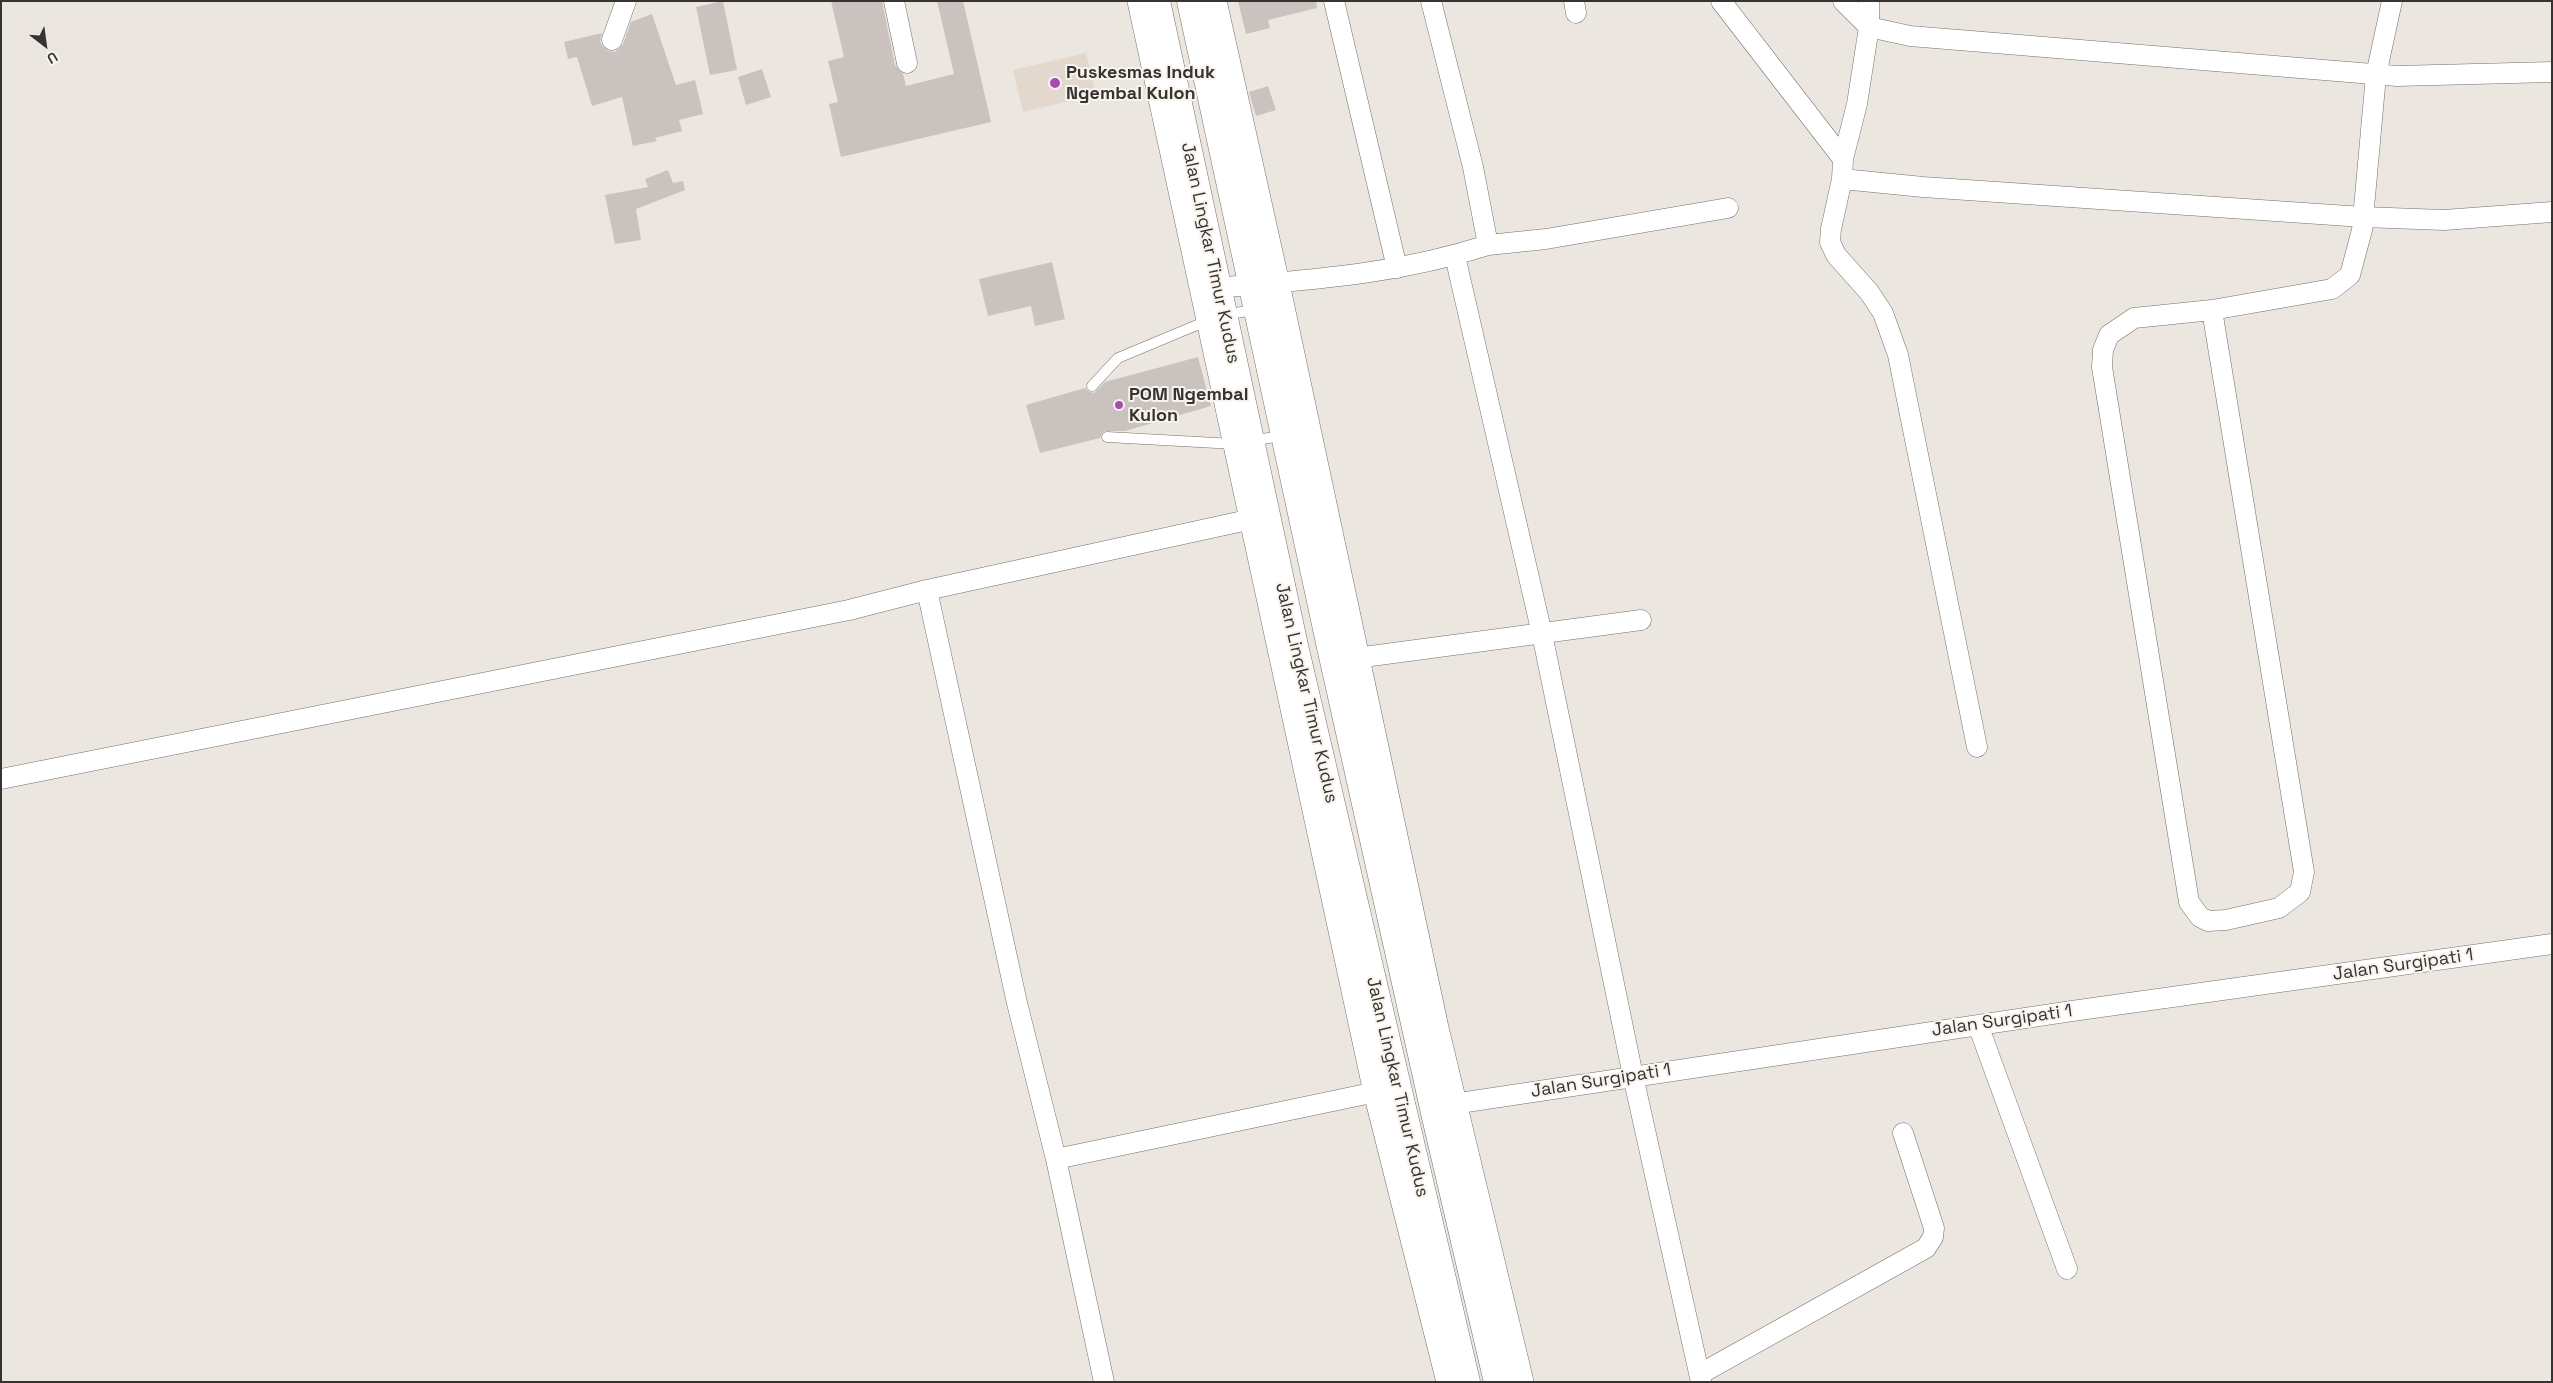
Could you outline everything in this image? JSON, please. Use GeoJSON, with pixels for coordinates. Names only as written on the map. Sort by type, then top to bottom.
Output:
{"type":"FeatureCollection","features":[{"type":"Feature","properties":{"kind":"highway","name":"Jalan Lingkar Timur Kudus"},"geometry":{"type":"LineString","coordinates":[[1156,1],[1215,318],[1258,518],[1466,1382]]}},
{"type":"Feature","properties":{"kind":"highway","name":"Jalan Lingkar Timur Kudus"},"geometry":{"type":"LineString","coordinates":[[1191,1],[1266,295],[1297,431],[1329,637],[1436,1117],[1498,1382]]}},
{"type":"Feature","properties":{"kind":"street"},"geometry":{"type":"LineString","coordinates":[[612,40],[626,1]]}},
{"type":"Feature","properties":{"kind":"street"},"geometry":{"type":"LineString","coordinates":[[894,1],[907,63]]}},
{"type":"Feature","properties":{"kind":"street"},"geometry":{"type":"LineString","coordinates":[[1140,1],[1210,288],[1266,295],[1327,280],[1455,256],[1488,245],[1546,240],[1728,208]]}},
{"type":"Feature","properties":{"kind":"street"},"geometry":{"type":"LineString","coordinates":[[1214,1],[1266,295]]}},
{"type":"Feature","properties":{"kind":"street"},"geometry":{"type":"LineString","coordinates":[[1334,1],[1397,268]]}},
{"type":"Feature","properties":{"kind":"street"},"geometry":{"type":"LineString","coordinates":[[1431,1],[1473,167],[1488,245]]}},
{"type":"Feature","properties":{"kind":"street"},"geometry":{"type":"LineString","coordinates":[[1721,1],[1843,159]]}},
{"type":"Feature","properties":{"kind":"street"},"geometry":{"type":"LineString","coordinates":[[1843,1],[1868,27],[1910,36],[2376,75],[2552,72]]}},
{"type":"Feature","properties":{"kind":"street"},"geometry":{"type":"LineString","coordinates":[[1869,1],[1868,27],[1857,104],[1843,159],[1842,179],[1830,242],[1836,254],[1869,292],[1890,328],[1898,355],[1977,747]]}},
{"type":"Feature","properties":{"kind":"street"},"geometry":{"type":"LineString","coordinates":[[2212,310],[2304,872],[2300,892],[2279,908],[2226,920],[2208,920],[2200,917],[2189,902],[2102,367],[2103,350],[2109,335],[2120,325],[2134,318],[2212,310],[2332,289],[2350,276],[2363,218],[2376,75],[2392,1]]}},
{"type":"Feature","properties":{"kind":"street"},"geometry":{"type":"LineString","coordinates":[[1842,179],[2363,218],[2444,220],[2552,212]]}},
{"type":"Feature","properties":{"kind":"street"},"geometry":{"type":"LineString","coordinates":[[1455,256],[1542,634],[1633,1076],[1701,1378],[1926,1248],[1933,1237],[1934,1228],[1903,1133]]}},
{"type":"Feature","properties":{"kind":"street"},"geometry":{"type":"LineString","coordinates":[[1297,431],[1356,658],[1453,1104],[1521,1382]]}},
{"type":"Feature","properties":{"kind":"street"},"geometry":{"type":"LineString","coordinates":[[1,780],[849,610],[927,590],[1100,551],[1258,518],[1376,1092],[1449,1382]]}},
{"type":"Feature","properties":{"kind":"street"},"geometry":{"type":"LineString","coordinates":[[927,590],[1017,1003],[1056,1159],[1104,1382]]}},
{"type":"Feature","properties":{"kind":"street"},"geometry":{"type":"LineString","coordinates":[[1356,658],[1641,620]]}},
{"type":"Feature","properties":{"kind":"street","name":"Jalan Surgipati 1"},"geometry":{"type":"LineString","coordinates":[[1453,1104],[1978,1025],[2552,944]]}},
{"type":"Feature","properties":{"kind":"street"},"geometry":{"type":"LineString","coordinates":[[1978,1025],[2066,1269]]}},
{"type":"Feature","properties":{"kind":"street"},"geometry":{"type":"LineString","coordinates":[[1056,1159],[1376,1092]]}},
{"type":"Feature","properties":{"kind":"lane"},"geometry":{"type":"LineString","coordinates":[[1092,386],[1118,358],[1266,295]]}},
{"type":"Feature","properties":{"kind":"lane"},"geometry":{"type":"LineString","coordinates":[[1107,437],[1242,443],[1297,431]]}},
{"type":"Feature","properties":{"kind":"shaded area","name":"Puskesmas Induk Ngembal Kulon"},"geometry":{"type":"Polygon","coordinates":[[[1086,53],[1096,95],[1023,112],[1013,70],[1086,53]]]}},
{"type":"Feature","properties":{"kind":"building"},"geometry":{"type":"Polygon","coordinates":[[[723,1],[737,70],[710,75],[696,7],[723,1]]]}},
{"type":"Feature","properties":{"kind":"building"},"geometry":{"type":"Polygon","coordinates":[[[831,1],[882,1],[895,65],[903,74],[906,86],[954,74],[937,1],[963,1],[991,122],[841,157],[829,104],[838,102],[828,61],[844,57],[831,1]]]}},
{"type":"Feature","properties":{"kind":"building"},"geometry":{"type":"Polygon","coordinates":[[[1238,1],[1316,1],[1317,8],[1268,20],[1270,28],[1246,34],[1238,1]]]}},
{"type":"Feature","properties":{"kind":"building"},"geometry":{"type":"Polygon","coordinates":[[[652,14],[676,85],[695,80],[703,114],[679,120],[682,131],[655,138],[657,141],[633,146],[622,97],[592,106],[577,57],[568,59],[564,42],[602,33],[600,42],[603,47],[608,51],[615,52],[623,44],[631,22],[652,14]]]}},
{"type":"Feature","properties":{"kind":"building"},"geometry":{"type":"Polygon","coordinates":[[[762,69],[771,97],[746,105],[738,77],[762,69]]]}},
{"type":"Feature","properties":{"kind":"building"},"geometry":{"type":"Polygon","coordinates":[[[1268,86],[1276,110],[1256,116],[1249,92],[1268,86]]]}},
{"type":"Feature","properties":{"kind":"building"},"geometry":{"type":"Polygon","coordinates":[[[668,170],[673,183],[683,181],[685,190],[636,209],[641,240],[615,244],[605,195],[648,187],[645,179],[668,170]]]}},
{"type":"Feature","properties":{"kind":"building"},"geometry":{"type":"Polygon","coordinates":[[[1052,262],[1065,319],[1035,326],[1031,306],[988,316],[979,279],[1052,262]]]}},
{"type":"Feature","properties":{"kind":"building","name":"POM Ngembal Kulon"},"geometry":{"type":"Polygon","coordinates":[[[1198,357],[1211,406],[1125,431],[1104,431],[1100,438],[1040,453],[1026,405],[1085,388],[1094,393],[1105,382],[1198,357]]]}},
{"type":"Feature","properties":{"kind":"place","name":"Puskesmas Induk Ngembal Kulon"},"geometry":{"type":"Point","coordinates":[1055,83]}},
{"type":"Feature","properties":{"kind":"place","name":"POM Ngembal Kulon"},"geometry":{"type":"Point","coordinates":[1119,405]}}]}
